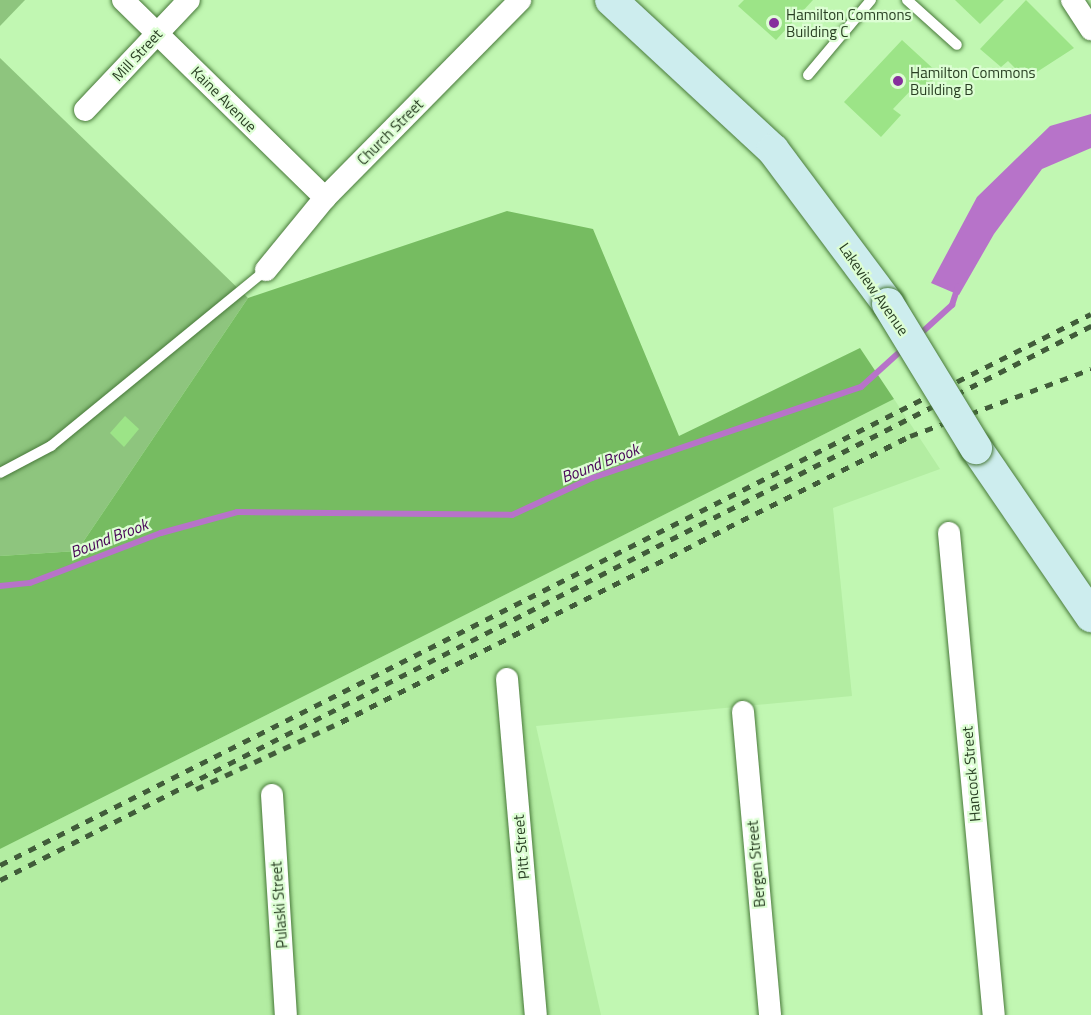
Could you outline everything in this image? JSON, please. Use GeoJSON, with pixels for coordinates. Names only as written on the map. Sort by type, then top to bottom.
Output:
{"type":"FeatureCollection","features":[{"type":"Feature","properties":{"kind":"main road","name":"Lakeview Avenue"},"geometry":{"type":"LineString","coordinates":[[611,0],[773,150],[888,304],[976,448],[1091,616]]}},
{"type":"Feature","properties":{"kind":"street","name":"Kaine Avenue"},"geometry":{"type":"LineString","coordinates":[[123,0],[325,198]]}},
{"type":"Feature","properties":{"kind":"street","name":"Mill Street"},"geometry":{"type":"LineString","coordinates":[[85,110],[189,0]]}},
{"type":"Feature","properties":{"kind":"street","name":"Church Street"},"geometry":{"type":"LineString","coordinates":[[266,270],[325,198],[520,0]]}},
{"type":"Feature","properties":{"kind":"street"},"geometry":{"type":"LineString","coordinates":[[1071,0],[1091,29]]}},
{"type":"Feature","properties":{"kind":"street","name":"Hancock Street"},"geometry":{"type":"LineString","coordinates":[[949,533],[994,1015]]}},
{"type":"Feature","properties":{"kind":"street","name":"Pitt Street"},"geometry":{"type":"LineString","coordinates":[[507,679],[536,1015]]}},
{"type":"Feature","properties":{"kind":"street","name":"Bergen Street"},"geometry":{"type":"LineString","coordinates":[[743,712],[770,1015]]}},
{"type":"Feature","properties":{"kind":"street","name":"Pulaski Street"},"geometry":{"type":"LineString","coordinates":[[272,795],[286,1015]]}},
{"type":"Feature","properties":{"kind":"lane"},"geometry":{"type":"LineString","coordinates":[[808,75],[871,0]]}},
{"type":"Feature","properties":{"kind":"lane"},"geometry":{"type":"LineString","coordinates":[[907,0],[957,45]]}},
{"type":"Feature","properties":{"kind":"lane"},"geometry":{"type":"LineString","coordinates":[[0,473],[51,446],[266,270]]}},
{"type":"Feature","properties":{"kind":"shaded area"},"geometry":{"type":"Polygon","coordinates":[[[0,0],[25,0],[0,26],[0,0]]]}},
{"type":"Feature","properties":{"kind":"shaded area"},"geometry":{"type":"Polygon","coordinates":[[[0,58],[248,298],[77,551],[0,556],[0,58]]]}},
{"type":"Feature","properties":{"kind":"shaded area"},"geometry":{"type":"Polygon","coordinates":[[[1091,114],[1091,148],[1042,169],[994,234],[959,295],[931,283],[977,197],[1050,126],[1091,114]]]}},
{"type":"Feature","properties":{"kind":"shaded area"},"geometry":{"type":"Polygon","coordinates":[[[507,211],[593,229],[679,436],[860,348],[894,399],[0,849],[0,556],[77,551],[248,298],[507,211]]]}},
{"type":"Feature","properties":{"kind":"shaded area"},"geometry":{"type":"Polygon","coordinates":[[[894,399],[940,469],[833,508],[852,696],[536,726],[601,1015],[0,1015],[0,849],[894,399]]]}},
{"type":"Feature","properties":{"kind":"building","name":"Hamilton Commons Building C"},"geometry":{"type":"Polygon","coordinates":[[[744,0],[813,0],[776,40],[738,6],[744,0]]]}},
{"type":"Feature","properties":{"kind":"building"},"geometry":{"type":"Polygon","coordinates":[[[955,0],[1004,0],[980,24],[955,0]]]}},
{"type":"Feature","properties":{"kind":"building"},"geometry":{"type":"Polygon","coordinates":[[[1026,0],[1074,48],[1026,79],[1008,61],[1001,67],[980,49],[1026,0]]]}},
{"type":"Feature","properties":{"kind":"building","name":"Hamilton Commons Building B"},"geometry":{"type":"Polygon","coordinates":[[[902,40],[939,74],[919,95],[912,89],[893,109],[901,115],[881,137],[844,102],[902,40]]]}},
{"type":"Feature","properties":{"kind":"building"},"geometry":{"type":"Polygon","coordinates":[[[125,416],[139,429],[124,447],[110,433],[125,416]]]}},
{"type":"Feature","properties":{"kind":"waterway","name":"Bound Brook"},"geometry":{"type":"LineString","coordinates":[[919,335],[952,305],[958,286]]}},
{"type":"Feature","properties":{"kind":"waterway","name":"Bound Brook"},"geometry":{"type":"LineString","coordinates":[[0,586],[30,583],[161,533],[237,512],[512,515],[592,478],[861,387],[904,348]]}},
{"type":"Feature","properties":{"kind":"railway"},"geometry":{"type":"LineString","coordinates":[[0,865],[1091,314]]}},
{"type":"Feature","properties":{"kind":"railway"},"geometry":{"type":"LineString","coordinates":[[0,880],[1091,326]]}},
{"type":"Feature","properties":{"kind":"railway"},"geometry":{"type":"LineString","coordinates":[[196,789],[341,722],[910,436],[1091,369]]}},
{"type":"Feature","properties":{"kind":"place","name":"Hamilton Commons Building C"},"geometry":{"type":"Point","coordinates":[774,23]}},
{"type":"Feature","properties":{"kind":"place","name":"Hamilton Commons Building B"},"geometry":{"type":"Point","coordinates":[898,81]}}]}
